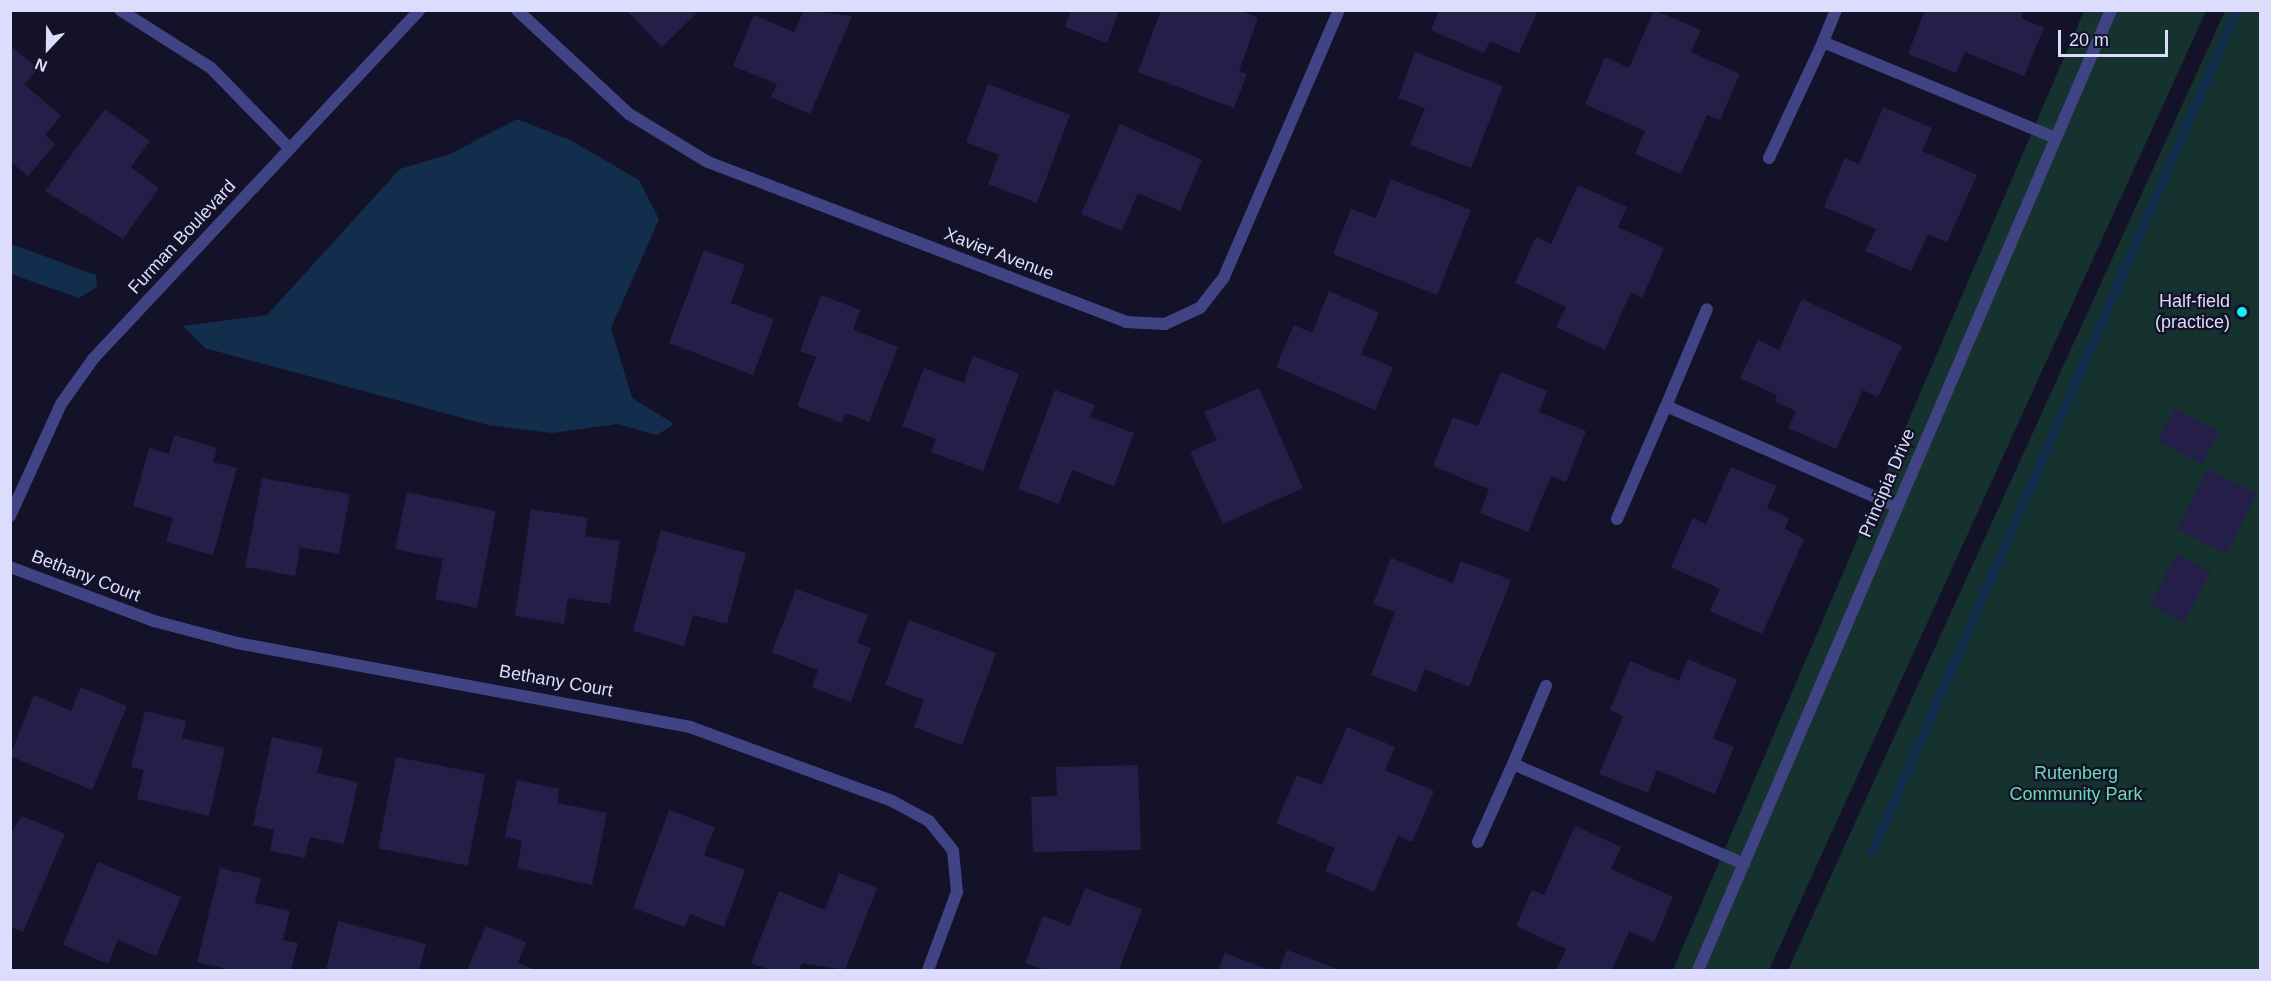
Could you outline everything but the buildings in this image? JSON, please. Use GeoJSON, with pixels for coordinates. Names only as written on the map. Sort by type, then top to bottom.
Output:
{"type":"FeatureCollection","features":[{"type":"Feature","properties":{"kind":"street"},"geometry":{"type":"LineString","coordinates":[[120,10],[211,68],[289,148]]}},
{"type":"Feature","properties":{"kind":"street","name":"Furman Boulevard"},"geometry":{"type":"LineString","coordinates":[[10,516],[61,404],[93,359],[420,10]]}},
{"type":"Feature","properties":{"kind":"street","name":"Xavier Avenue"},"geometry":{"type":"LineString","coordinates":[[517,10],[629,114],[708,162],[1126,322],[1165,324],[1200,308],[1224,277],[1339,10]]}},
{"type":"Feature","properties":{"kind":"street"},"geometry":{"type":"LineString","coordinates":[[1769,158],[1836,10]]}},
{"type":"Feature","properties":{"kind":"street","name":"Principia Drive"},"geometry":{"type":"LineString","coordinates":[[1698,970],[2111,10]]}},
{"type":"Feature","properties":{"kind":"street"},"geometry":{"type":"LineString","coordinates":[[1823,42],[2056,138]]}},
{"type":"Feature","properties":{"kind":"street"},"geometry":{"type":"LineString","coordinates":[[1617,519],[1707,309]]}},
{"type":"Feature","properties":{"kind":"street"},"geometry":{"type":"LineString","coordinates":[[1666,406],[1896,506]]}},
{"type":"Feature","properties":{"kind":"street","name":"Bethany Court"},"geometry":{"type":"LineString","coordinates":[[10,567],[154,621],[237,643],[690,727],[892,801],[929,820],[953,851],[957,892],[928,970]]}},
{"type":"Feature","properties":{"kind":"street"},"geometry":{"type":"LineString","coordinates":[[1478,842],[1546,686]]}},
{"type":"Feature","properties":{"kind":"street"},"geometry":{"type":"LineString","coordinates":[[1513,764],[1744,864]]}},
{"type":"Feature","properties":{"kind":"green space"},"geometry":{"type":"Polygon","coordinates":[[[2084,11],[2206,11],[1769,970],[1673,970],[2084,11]]]}},
{"type":"Feature","properties":{"kind":"green space","name":"Rutenberg Community Park"},"geometry":{"type":"Polygon","coordinates":[[[2225,11],[2260,11],[2260,970],[1788,970],[2225,11]]]}},
{"type":"Feature","properties":{"kind":"water"},"geometry":{"type":"Polygon","coordinates":[[[517,119],[570,140],[639,180],[659,219],[611,328],[632,398],[674,424],[657,435],[617,424],[552,433],[488,425],[205,348],[183,326],[267,315],[400,169],[450,154],[517,119]]]}},
{"type":"Feature","properties":{"kind":"water"},"geometry":{"type":"Polygon","coordinates":[[[11,244],[96,275],[97,287],[79,298],[11,274],[11,244]]]}},
{"type":"Feature","properties":{"kind":"waterway"},"geometry":{"type":"LineString","coordinates":[[1872,853],[2237,10]]}},
{"type":"Feature","properties":{"kind":"place","name":"Half-field (practice)"},"geometry":{"type":"Point","coordinates":[2242,312]}}]}
